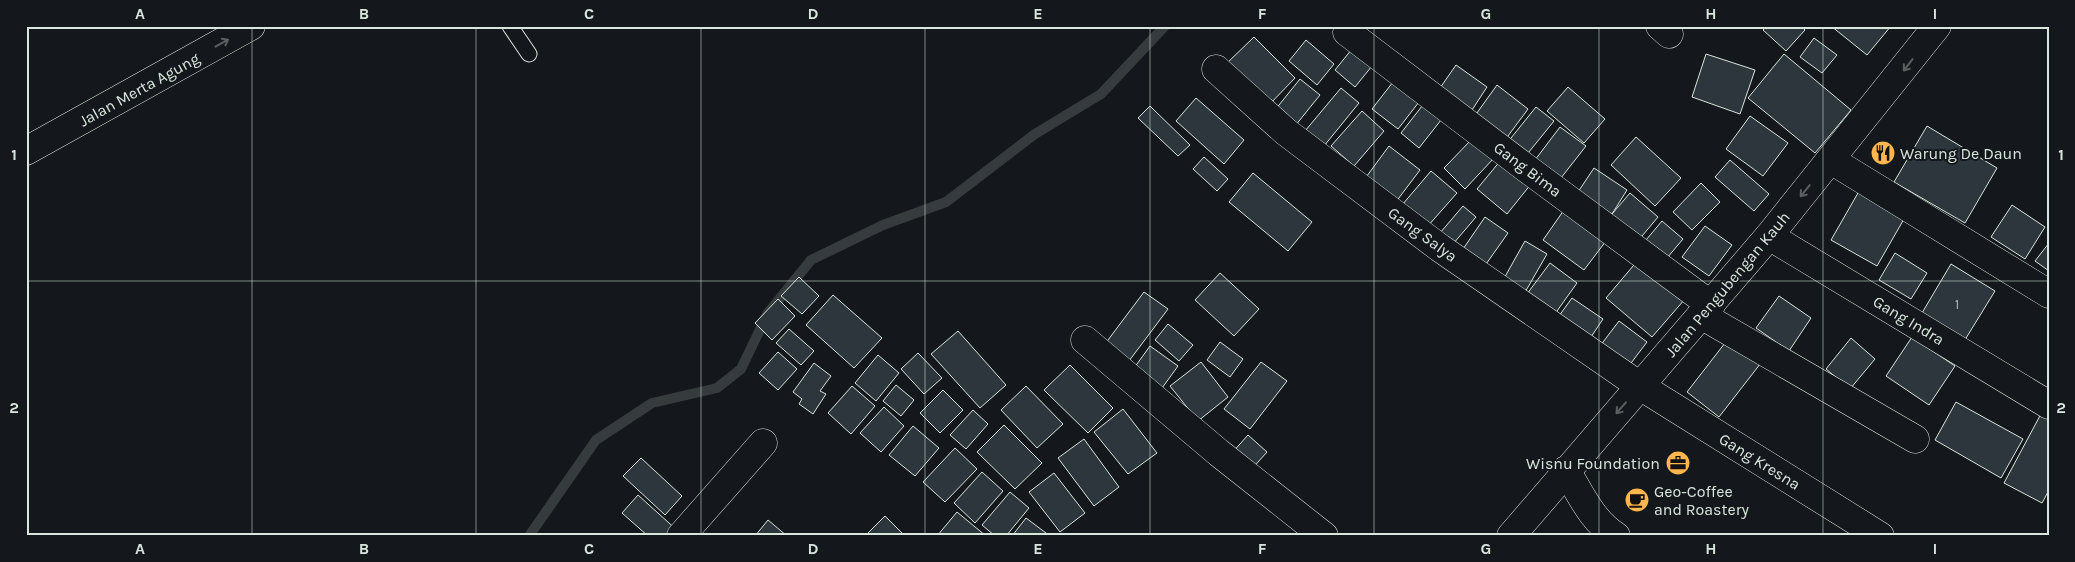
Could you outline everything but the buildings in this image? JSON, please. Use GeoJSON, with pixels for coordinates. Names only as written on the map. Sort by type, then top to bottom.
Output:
{"type":"FeatureCollection","features":[{"type":"Feature","properties":{"kind":"street","name":"Jalan Merta Agung"},"geometry":{"type":"LineString","coordinates":[[26,151],[251,26]]}},
{"type":"Feature","properties":{"kind":"street","name":"Jalan Pengubengan Kauh"},"geometry":{"type":"LineString","coordinates":[[1510,536],[1769,236],[1936,27]]}},
{"type":"Feature","properties":{"kind":"street","name":"Gang Bima"},"geometry":{"type":"LineString","coordinates":[[1347,32],[1526,168],[1706,310]]}},
{"type":"Feature","properties":{"kind":"street","name":"Gang Salya"},"geometry":{"type":"LineString","coordinates":[[1216,69],[1286,132],[1432,242],[1640,386]]}},
{"type":"Feature","properties":{"kind":"street"},"geometry":{"type":"LineString","coordinates":[[1831,160],[2049,294]]}},
{"type":"Feature","properties":{"kind":"street","name":"Gang Indra"},"geometry":{"type":"LineString","coordinates":[[1769,236],[2049,405]]}},
{"type":"Feature","properties":{"kind":"street"},"geometry":{"type":"LineString","coordinates":[[1706,310],[1915,439]]}},
{"type":"Feature","properties":{"kind":"street"},"geometry":{"type":"LineString","coordinates":[[1085,340],[1219,453],[1324,536]]}},
{"type":"Feature","properties":{"kind":"street","name":"Gang Kresna"},"geometry":{"type":"LineString","coordinates":[[1640,386],[1880,536]]}},
{"type":"Feature","properties":{"kind":"street"},"geometry":{"type":"LineString","coordinates":[[681,536],[763,443]]}},
{"type":"Feature","properties":{"kind":"street"},"geometry":{"type":"LineString","coordinates":[[1566,470],[1589,509],[1609,532],[1616,536]]}},
{"type":"Feature","properties":{"kind":"lane"},"geometry":{"type":"LineString","coordinates":[[510,26],[529,54]]}},
{"type":"Feature","properties":{"kind":"waterway"},"geometry":{"type":"LineString","coordinates":[[529,536],[596,440],[652,403],[717,388],[741,369],[768,313],[811,260],[883,225],[946,202],[1035,134],[1101,94],[1165,26]]}},
{"type":"Feature","properties":{"kind":"place","name":"Warung De Daun"},"geometry":{"type":"Point","coordinates":[1883,153]}},
{"type":"Feature","properties":{"kind":"place","name":"Wisnu Foundation"},"geometry":{"type":"Point","coordinates":[1678,463]}},
{"type":"Feature","properties":{"kind":"place","name":"Geo-Coffee and Roastery"},"geometry":{"type":"Point","coordinates":[1637,500]}}]}
